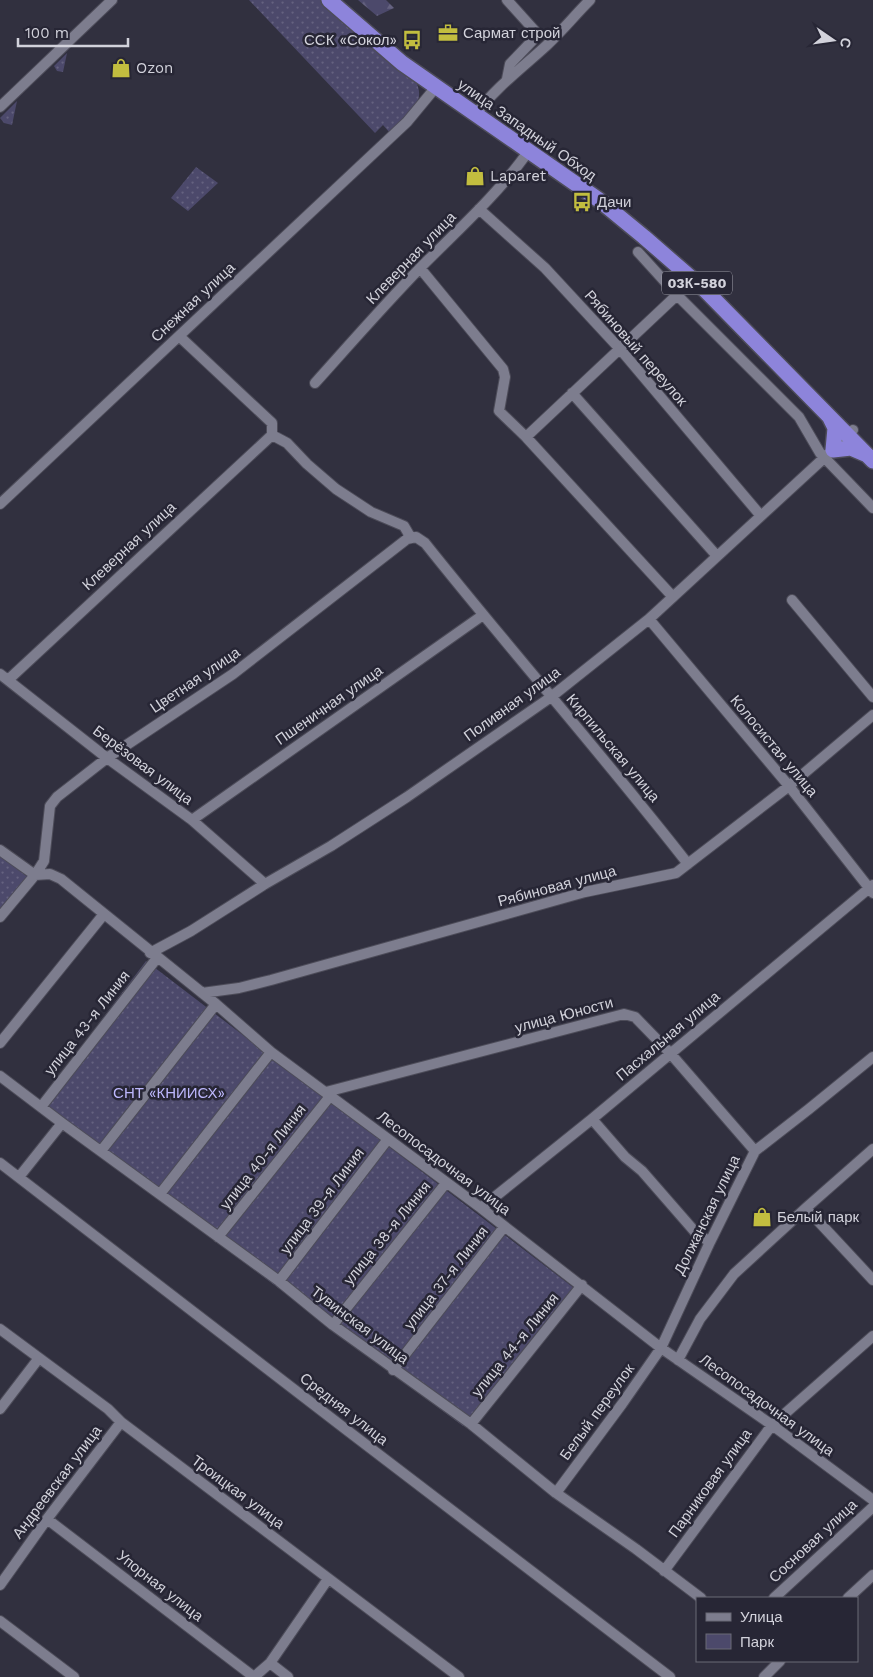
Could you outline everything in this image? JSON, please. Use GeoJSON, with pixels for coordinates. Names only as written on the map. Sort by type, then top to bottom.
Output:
{"type":"FeatureCollection","features":[{"type":"Feature","properties":{"kind":"highway","name":"улица Западный Обход"},"geometry":{"type":"LineString","coordinates":[[329,0],[402,63],[436,87],[602,192],[649,230],[710,284],[871,456]]}},
{"type":"Feature","properties":{"kind":"highway","name":"улица Западный Обход"},"geometry":{"type":"LineString","coordinates":[[340,0],[412,61],[452,90],[528,152],[599,200],[685,272],[828,415],[850,432]]}},
{"type":"Feature","properties":{"kind":"highway"},"geometry":{"type":"LineString","coordinates":[[828,415],[835,428],[828,454],[851,448],[871,456]]}},
{"type":"Feature","properties":{"kind":"street"},"geometry":{"type":"LineString","coordinates":[[0,107],[112,0]]}},
{"type":"Feature","properties":{"kind":"street"},"geometry":{"type":"LineString","coordinates":[[507,0],[535,31],[533,40],[510,64],[507,79]]}},
{"type":"Feature","properties":{"kind":"street"},"geometry":{"type":"LineString","coordinates":[[478,112],[507,79],[549,43],[590,0]]}},
{"type":"Feature","properties":{"kind":"street","name":"Снежная улица"},"geometry":{"type":"LineString","coordinates":[[0,504],[407,122],[436,87]]}},
{"type":"Feature","properties":{"kind":"street","name":"Клеверная улица"},"geometry":{"type":"LineString","coordinates":[[315,383],[420,268],[479,209],[528,152]]}},
{"type":"Feature","properties":{"kind":"street","name":"Рябиновый переулок"},"geometry":{"type":"LineString","coordinates":[[479,209],[545,268],[620,349],[761,516]]}},
{"type":"Feature","properties":{"kind":"street"},"geometry":{"type":"LineString","coordinates":[[638,252],[677,295],[799,417],[817,449],[828,454],[873,508]]}},
{"type":"Feature","properties":{"kind":"street"},"geometry":{"type":"LineString","coordinates":[[420,268],[503,369],[505,377],[499,410],[673,597]]}},
{"type":"Feature","properties":{"kind":"street"},"geometry":{"type":"LineString","coordinates":[[526,437],[677,295]]}},
{"type":"Feature","properties":{"kind":"street"},"geometry":{"type":"LineString","coordinates":[[179,336],[272,423],[272,435]]}},
{"type":"Feature","properties":{"kind":"street"},"geometry":{"type":"LineString","coordinates":[[572,393],[717,556]]}},
{"type":"Feature","properties":{"kind":"street","name":"Поливная улица"},"geometry":{"type":"LineString","coordinates":[[154,955],[407,797],[551,697],[649,619],[850,432]]}},
{"type":"Feature","properties":{"kind":"street","name":"Клеверная улица"},"geometry":{"type":"LineString","coordinates":[[4,677],[272,435]]}},
{"type":"Feature","properties":{"kind":"street","name":"Кирпильская улица"},"geometry":{"type":"LineString","coordinates":[[272,435],[287,443],[307,464],[336,489],[371,512],[404,526],[414,538],[425,543],[645,809],[688,864]]}},
{"type":"Feature","properties":{"kind":"street","name":"Цветная улица"},"geometry":{"type":"LineString","coordinates":[[0,917],[35,875],[44,861],[50,806],[57,797],[107,758],[233,674],[414,538]]}},
{"type":"Feature","properties":{"kind":"street"},"geometry":{"type":"LineString","coordinates":[[792,600],[873,696]]}},
{"type":"Feature","properties":{"kind":"street","name":"Пшеничная улица"},"geometry":{"type":"LineString","coordinates":[[192,820],[483,615]]}},
{"type":"Feature","properties":{"kind":"street","name":"Колосистая улица"},"geometry":{"type":"LineString","coordinates":[[649,619],[789,786],[872,889]]}},
{"type":"Feature","properties":{"kind":"street","name":"Берёзовая улица"},"geometry":{"type":"LineString","coordinates":[[4,677],[107,758],[192,820],[265,884]]}},
{"type":"Feature","properties":{"kind":"street","name":"Рябиновая улица"},"geometry":{"type":"LineString","coordinates":[[202,994],[263,982],[585,892],[676,873],[789,786],[873,715]]}},
{"type":"Feature","properties":{"kind":"street","name":"Лесопосадочная улица"},"geometry":{"type":"LineString","coordinates":[[0,850],[35,875],[50,874],[61,880],[216,1004],[271,1052],[481,1208],[661,1348],[772,1425],[873,1500]]}},
{"type":"Feature","properties":{"kind":"street","name":"Пасхальная улица"},"geometry":{"type":"LineString","coordinates":[[481,1208],[872,889]]}},
{"type":"Feature","properties":{"kind":"street"},"geometry":{"type":"LineString","coordinates":[[0,1043],[104,914]]}},
{"type":"Feature","properties":{"kind":"street","name":"улица 43-я Линия"},"geometry":{"type":"LineString","coordinates":[[41,1107],[154,955]]}},
{"type":"Feature","properties":{"kind":"street"},"geometry":{"type":"LineString","coordinates":[[101,1151],[216,1004]]}},
{"type":"Feature","properties":{"kind":"street","name":"улица Юности"},"geometry":{"type":"LineString","coordinates":[[328,1094],[624,1014],[635,1018],[670,1053],[755,1151]]}},
{"type":"Feature","properties":{"kind":"street"},"geometry":{"type":"LineString","coordinates":[[160,1194],[271,1052]]}},
{"type":"Feature","properties":{"kind":"street","name":"Должанская улица"},"geometry":{"type":"LineString","coordinates":[[661,1348],[755,1151],[873,1057]]}},
{"type":"Feature","properties":{"kind":"street","name":"Тувинская улица"},"geometry":{"type":"LineString","coordinates":[[0,1076],[62,1124],[279,1281],[393,1370],[470,1424],[556,1493],[700,1597]]}},
{"type":"Feature","properties":{"kind":"street","name":"улица 40-я Линия"},"geometry":{"type":"LineString","coordinates":[[218,1237],[328,1094]]}},
{"type":"Feature","properties":{"kind":"street"},"geometry":{"type":"LineString","coordinates":[[592,1119],[625,1157],[642,1170],[696,1234],[710,1242]]}},
{"type":"Feature","properties":{"kind":"street"},"geometry":{"type":"LineString","coordinates":[[19,1177],[62,1124]]}},
{"type":"Feature","properties":{"kind":"street","name":"улица 39-я Линия"},"geometry":{"type":"LineString","coordinates":[[279,1281],[388,1139]]}},
{"type":"Feature","properties":{"kind":"street"},"geometry":{"type":"LineString","coordinates":[[678,1360],[700,1319],[734,1274],[873,1149]]}},
{"type":"Feature","properties":{"kind":"street","name":"Средняя улица"},"geometry":{"type":"LineString","coordinates":[[0,1163],[670,1677]]}},
{"type":"Feature","properties":{"kind":"street","name":"улица 38-я Линия"},"geometry":{"type":"LineString","coordinates":[[333,1325],[446,1183]]}},
{"type":"Feature","properties":{"kind":"street"},"geometry":{"type":"LineString","coordinates":[[806,1208],[873,1280]]}},
{"type":"Feature","properties":{"kind":"street","name":"улица 37-я Линия"},"geometry":{"type":"LineString","coordinates":[[393,1370],[504,1227]]}},
{"type":"Feature","properties":{"kind":"street","name":"улица 44-я Линия"},"geometry":{"type":"LineString","coordinates":[[470,1424],[582,1285]]}},
{"type":"Feature","properties":{"kind":"street","name":"Троицкая улица"},"geometry":{"type":"LineString","coordinates":[[0,1328],[459,1677]]}},
{"type":"Feature","properties":{"kind":"street","name":"Парниковая улица"},"geometry":{"type":"LineString","coordinates":[[664,1571],[772,1425],[873,1336]]}},
{"type":"Feature","properties":{"kind":"street","name":"Белый переулок"},"geometry":{"type":"LineString","coordinates":[[556,1493],[661,1348]]}},
{"type":"Feature","properties":{"kind":"street"},"geometry":{"type":"LineString","coordinates":[[0,1409],[39,1358]]}},
{"type":"Feature","properties":{"kind":"street","name":"Андреевская улица"},"geometry":{"type":"LineString","coordinates":[[0,1586],[47,1518],[122,1422]]}},
{"type":"Feature","properties":{"kind":"street","name":"Сосновая улица"},"geometry":{"type":"LineString","coordinates":[[775,1597],[873,1507]]}},
{"type":"Feature","properties":{"kind":"street","name":"Упорная улица"},"geometry":{"type":"LineString","coordinates":[[47,1518],[254,1677]]}},
{"type":"Feature","properties":{"kind":"street"},"geometry":{"type":"LineString","coordinates":[[849,1597],[873,1575]]}},
{"type":"Feature","properties":{"kind":"street"},"geometry":{"type":"LineString","coordinates":[[254,1677],[270,1663],[328,1579]]}},
{"type":"Feature","properties":{"kind":"street"},"geometry":{"type":"LineString","coordinates":[[0,1621],[74,1677]]}},
{"type":"Feature","properties":{"kind":"street"},"geometry":{"type":"LineString","coordinates":[[764,1677],[775,1662]]}},
{"type":"Feature","properties":{"kind":"street"},"geometry":{"type":"LineString","coordinates":[[270,1663],[288,1677]]}},
{"type":"Feature","properties":{"kind":"green space"},"geometry":{"type":"Polygon","coordinates":[[[249,0],[325,0],[414,79],[419,95],[414,109],[390,133],[383,125],[375,133],[249,0]]]}},
{"type":"Feature","properties":{"kind":"green space"},"geometry":{"type":"Polygon","coordinates":[[[358,0],[386,0],[394,8],[377,16],[358,0]]]}},
{"type":"Feature","properties":{"kind":"green space"},"geometry":{"type":"Polygon","coordinates":[[[67,53],[63,72],[57,71],[54,66],[67,53]]]}},
{"type":"Feature","properties":{"kind":"green space"},"geometry":{"type":"Polygon","coordinates":[[[17,101],[12,125],[4,123],[0,118],[17,101]]]}},
{"type":"Feature","properties":{"kind":"green space"},"geometry":{"type":"Polygon","coordinates":[[[196,167],[218,183],[188,211],[171,198],[196,167]]]}},
{"type":"Feature","properties":{"kind":"green space"},"geometry":{"type":"Polygon","coordinates":[[[0,856],[33,881],[0,921],[0,856]]]}},
{"type":"Feature","properties":{"kind":"green space","name":"СНТ «КНИИСХ»"},"geometry":{"type":"Polygon","coordinates":[[[146,961],[574,1288],[463,1426],[36,1107],[146,961]]]}},
{"type":"Feature","properties":{"kind":"place","name":"Сармат строй"},"geometry":{"type":"Point","coordinates":[448,33]}},
{"type":"Feature","properties":{"kind":"place","name":"ССК «Сокол»"},"geometry":{"type":"Point","coordinates":[412,40]}},
{"type":"Feature","properties":{"kind":"place","name":"Ozon"},"geometry":{"type":"Point","coordinates":[121,68]}},
{"type":"Feature","properties":{"kind":"place","name":"Laparet"},"geometry":{"type":"Point","coordinates":[475,176]}},
{"type":"Feature","properties":{"kind":"place","name":"Дачи"},"geometry":{"type":"Point","coordinates":[582,202]}},
{"type":"Feature","properties":{"kind":"place","name":"Белый парк"},"geometry":{"type":"Point","coordinates":[762,1217]}}]}
